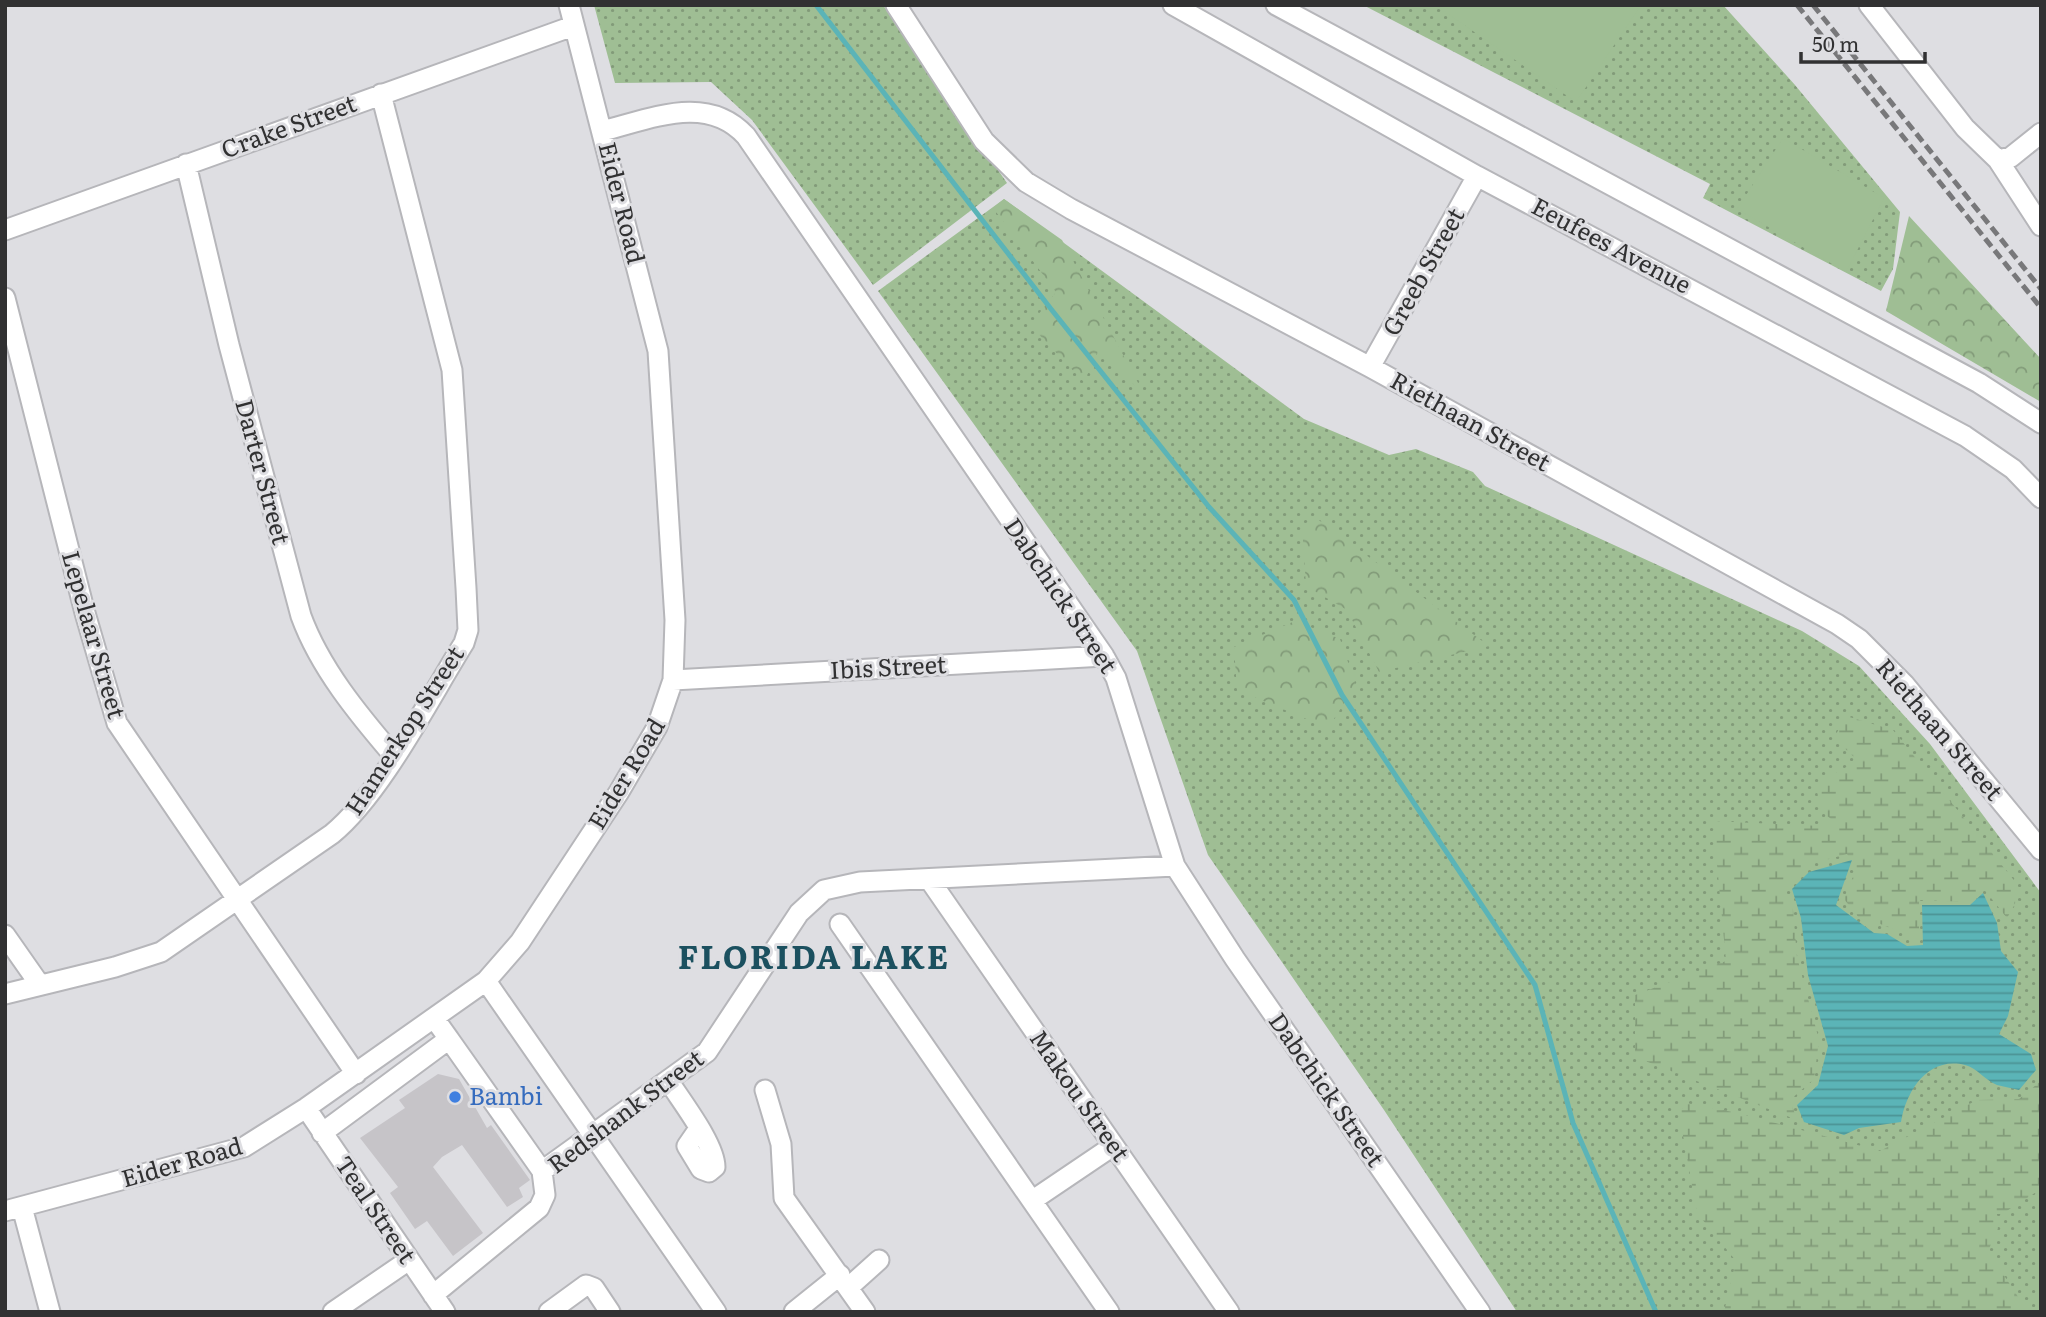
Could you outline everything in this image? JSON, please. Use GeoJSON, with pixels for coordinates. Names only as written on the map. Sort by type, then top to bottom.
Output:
{"type":"FeatureCollection","features":[{"type":"Feature","properties":{"kind":"street","name":"Eider Road"},"geometry":{"type":"LineString","coordinates":[[14,1209],[232,1152],[306,1108],[486,981],[520,942],[619,792],[657,727],[673,680],[675,620],[658,351],[569,5]]}},
{"type":"Feature","properties":{"kind":"street","name":"Riethaan Street"},"geometry":{"type":"LineString","coordinates":[[896,5],[984,141],[1026,182],[1070,209],[1370,367],[1859,639],[1921,703],[2041,850]]}},
{"type":"Feature","properties":{"kind":"street","name":"Eeufees Avenue"},"geometry":{"type":"LineString","coordinates":[[1172,5],[1477,176],[1965,436],[2013,469],[2041,498]]}},
{"type":"Feature","properties":{"kind":"street"},"geometry":{"type":"LineString","coordinates":[[1276,5],[1979,383],[2041,423]]}},
{"type":"Feature","properties":{"kind":"street"},"geometry":{"type":"LineString","coordinates":[[1869,5],[1965,128],[1998,160],[2041,226]]}},
{"type":"Feature","properties":{"kind":"street","name":"Crake Street"},"geometry":{"type":"LineString","coordinates":[[5,230],[573,26]]}},
{"type":"Feature","properties":{"kind":"street","name":"Hamerkop Street"},"geometry":{"type":"LineString","coordinates":[[5,994],[148,958],[171,946],[344,824],[394,756],[464,643],[467,614],[452,370],[381,94]]}},
{"type":"Feature","properties":{"kind":"street","name":"Dabchick Street"},"geometry":{"type":"LineString","coordinates":[[602,131],[680,113],[705,111],[736,125],[1104,656],[1116,678],[1175,866],[1235,960],[1480,1312]]}},
{"type":"Feature","properties":{"kind":"street"},"geometry":{"type":"LineString","coordinates":[[1998,160],[2011,157],[2041,133]]}},
{"type":"Feature","properties":{"kind":"street","name":"Darter Street"},"geometry":{"type":"LineString","coordinates":[[186,163],[233,359],[301,616],[319,656],[363,720],[394,756]]}},
{"type":"Feature","properties":{"kind":"street","name":"Greeb Street"},"geometry":{"type":"LineString","coordinates":[[1370,367],[1477,176]]}},
{"type":"Feature","properties":{"kind":"street","name":"Lepelaar Street"},"geometry":{"type":"LineString","coordinates":[[5,298],[110,706],[127,742],[356,1074]]}},
{"type":"Feature","properties":{"kind":"street","name":"Ibis Street"},"geometry":{"type":"LineString","coordinates":[[673,680],[1104,656]]}},
{"type":"Feature","properties":{"kind":"street","name":"Redshank Street"},"geometry":{"type":"LineString","coordinates":[[433,1294],[540,1208],[545,1195],[542,1171],[707,1052],[799,912],[824,890],[860,882],[1175,866]]}},
{"type":"Feature","properties":{"kind":"street","name":"Makou Street"},"geometry":{"type":"LineString","coordinates":[[929,879],[1229,1312]]}},
{"type":"Feature","properties":{"kind":"street"},"geometry":{"type":"LineString","coordinates":[[840,924],[1110,1312]]}},
{"type":"Feature","properties":{"kind":"street"},"geometry":{"type":"LineString","coordinates":[[5,935],[40,985]]}},
{"type":"Feature","properties":{"kind":"street"},"geometry":{"type":"LineString","coordinates":[[486,981],[716,1312]]}},
{"type":"Feature","properties":{"kind":"street"},"geometry":{"type":"LineString","coordinates":[[434,1018],[542,1171]]}},
{"type":"Feature","properties":{"kind":"street"},"geometry":{"type":"LineString","coordinates":[[322,1133],[449,1039]]}},
{"type":"Feature","properties":{"kind":"street"},"geometry":{"type":"LineString","coordinates":[[668,1080],[698,1130]]}},
{"type":"Feature","properties":{"kind":"street"},"geometry":{"type":"LineString","coordinates":[[765,1090],[781,1144],[784,1198],[865,1312]]}},
{"type":"Feature","properties":{"kind":"street","name":"Teal Street"},"geometry":{"type":"LineString","coordinates":[[306,1108],[445,1312]]}},
{"type":"Feature","properties":{"kind":"street"},"geometry":{"type":"LineString","coordinates":[[1033,1200],[1113,1146]]}},
{"type":"Feature","properties":{"kind":"street"},"geometry":{"type":"LineString","coordinates":[[14,1209],[50,1312]]}},
{"type":"Feature","properties":{"kind":"street"},"geometry":{"type":"LineString","coordinates":[[333,1312],[409,1260]]}},
{"type":"Feature","properties":{"kind":"street"},"geometry":{"type":"LineString","coordinates":[[794,1312],[879,1260]]}},
{"type":"Feature","properties":{"kind":"street"},"geometry":{"type":"LineString","coordinates":[[549,1312],[586,1284],[594,1288],[610,1312]]}},
{"type":"Feature","properties":{"kind":"green space"},"geometry":{"type":"Polygon","coordinates":[[[594,5],[883,5],[1007,183],[873,285],[752,120],[711,82],[615,83],[594,5]]]}},
{"type":"Feature","properties":{"kind":"green space"},"geometry":{"type":"Polygon","coordinates":[[[1363,5],[1723,5],[1795,85],[1900,212],[1893,269],[1881,291],[1703,198],[1710,184],[1363,5]]]}},
{"type":"Feature","properties":{"kind":"green space"},"geometry":{"type":"Polygon","coordinates":[[[1435,5],[1641,5],[1576,102],[1435,5]]]}},
{"type":"Feature","properties":{"kind":"green space"},"geometry":{"type":"Polygon","coordinates":[[[1783,138],[1884,198],[1846,272],[1737,209],[1783,138]]]}},
{"type":"Feature","properties":{"kind":"green space"},"geometry":{"type":"Polygon","coordinates":[[[1004,199],[1304,419],[1389,455],[1416,449],[1473,472],[1485,486],[1802,631],[1859,666],[1930,744],[2041,893],[2041,1312],[1517,1312],[1384,1110],[1208,855],[1137,651],[878,291],[1004,199]]]}},
{"type":"Feature","properties":{"kind":"green space"},"geometry":{"type":"Polygon","coordinates":[[[1004,199],[1062,240],[1145,396],[1099,349],[1084,382],[1030,325],[1056,292],[993,208],[1004,199]]]}},
{"type":"Feature","properties":{"kind":"green space"},"geometry":{"type":"Polygon","coordinates":[[[1909,216],[2041,359],[2041,402],[1886,311],[1909,216]]]}},
{"type":"Feature","properties":{"kind":"green space"},"geometry":{"type":"Polygon","coordinates":[[[1316,518],[1489,646],[1379,672],[1347,610],[1306,586],[1302,525],[1316,518]]]}},
{"type":"Feature","properties":{"kind":"green space"},"geometry":{"type":"Polygon","coordinates":[[[1295,621],[1340,639],[1356,685],[1328,728],[1237,690],[1234,647],[1295,621]]]}},
{"type":"Feature","properties":{"kind":"green space"},"geometry":{"type":"Polygon","coordinates":[[[1846,716],[1893,730],[2017,884],[2015,904],[2007,918],[1983,888],[1970,902],[1919,900],[1919,940],[1878,923],[1867,928],[1844,899],[1856,869],[1847,854],[1804,866],[1784,890],[1793,910],[1797,957],[1819,1040],[1814,1079],[1790,1100],[1797,1120],[1635,1057],[1635,995],[1726,961],[1713,821],[1820,826],[1831,819],[1820,810],[1816,783],[1858,761],[1834,738],[1846,716]]]}},
{"type":"Feature","properties":{"kind":"green space"},"geometry":{"type":"Polygon","coordinates":[[[2041,1081],[2041,1189],[2002,1214],[1990,1214],[1998,1228],[1988,1251],[2028,1312],[1724,1312],[1736,1261],[1697,1213],[1679,1113],[1686,1103],[1738,1113],[1880,1151],[1977,1100],[2019,1099],[2041,1081]]]}},
{"type":"Feature","properties":{"kind":"water"},"geometry":{"type":"Polygon","coordinates":[[[1852,860],[1836,905],[1874,933],[1887,934],[1907,946],[1923,945],[1922,905],[1970,905],[1983,893],[1997,923],[2001,951],[2018,972],[2008,1016],[1999,1034],[2031,1054],[2036,1070],[2019,1090],[1993,1083],[1965,1065],[1952,1064],[1940,1066],[1921,1078],[1908,1099],[1901,1122],[1859,1128],[1844,1135],[1804,1122],[1797,1105],[1818,1085],[1828,1046],[1808,975],[1801,918],[1792,889],[1809,872],[1852,860]]]}},
{"type":"Feature","properties":{"kind":"building"},"geometry":{"type":"Polygon","coordinates":[[[438,1074],[459,1079],[487,1128],[491,1125],[530,1180],[519,1188],[523,1197],[507,1207],[462,1145],[442,1157],[433,1167],[483,1233],[453,1256],[427,1221],[415,1229],[390,1193],[398,1187],[360,1138],[405,1108],[399,1100],[438,1074]]]}},
{"type":"Feature","properties":{"kind":"waterway"},"geometry":{"type":"LineString","coordinates":[[816,5],[1051,309],[1209,507],[1294,600],[1342,695],[1535,985],[1573,1123],[1656,1312]]}},
{"type":"Feature","properties":{"kind":"railway"},"geometry":{"type":"LineString","coordinates":[[1797,5],[2041,308]]}},
{"type":"Feature","properties":{"kind":"railway"},"geometry":{"type":"LineString","coordinates":[[1813,5],[2041,289]]}},
{"type":"Feature","properties":{"kind":"place","name":"Bambi"},"geometry":{"type":"Point","coordinates":[455,1097]}},
{"type":"Feature","properties":{"kind":"district","name":"FLORIDA LAKE"},"geometry":{"type":"Point","coordinates":[814,958]}}]}
